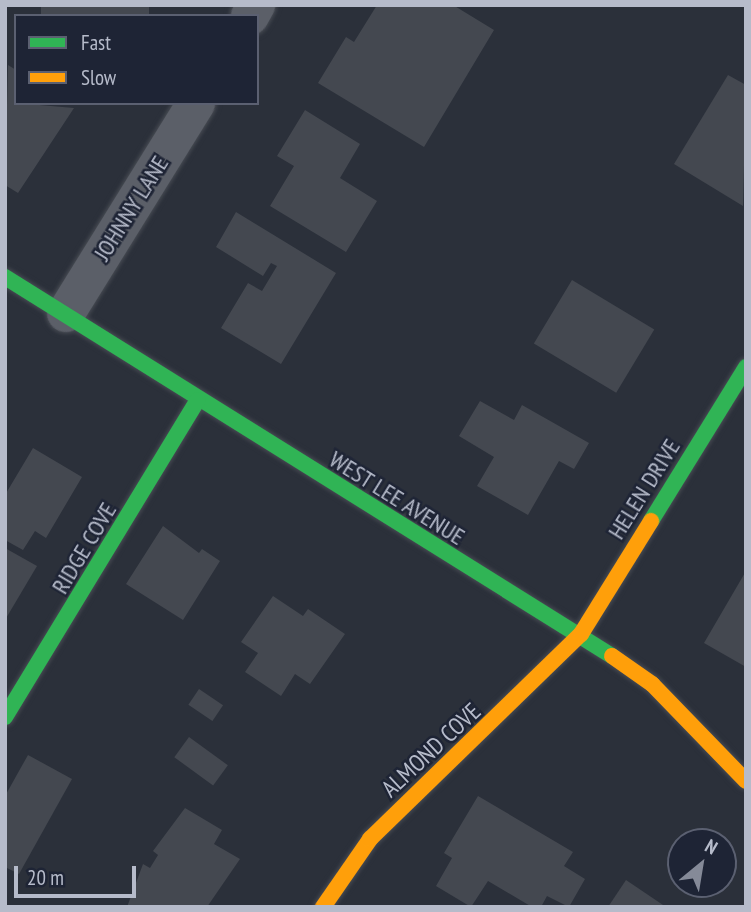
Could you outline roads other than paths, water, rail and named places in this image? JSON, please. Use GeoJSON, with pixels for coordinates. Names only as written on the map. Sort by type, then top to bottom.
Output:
{"type":"FeatureCollection","features":[{"type":"Feature","properties":{"kind":"street","name":"JOHNNY LANE"},"geometry":{"type":"LineString","coordinates":[[66,313],[195,105]]}},
{"type":"Feature","properties":{"kind":"street","name":"WEST LEE AVENUE"},"geometry":{"type":"LineString","coordinates":[[5,277],[66,313],[387,520],[581,634],[652,684],[746,781]]}},
{"type":"Feature","properties":{"kind":"street","name":"HELEN DRIVE"},"geometry":{"type":"LineString","coordinates":[[581,634],[746,368]]}},
{"type":"Feature","properties":{"kind":"street","name":"RIDGE COVE"},"geometry":{"type":"LineString","coordinates":[[5,717],[198,400]]}},
{"type":"Feature","properties":{"kind":"street","name":"ALMOND COVE"},"geometry":{"type":"LineString","coordinates":[[323,907],[370,839],[581,634]]}}]}
